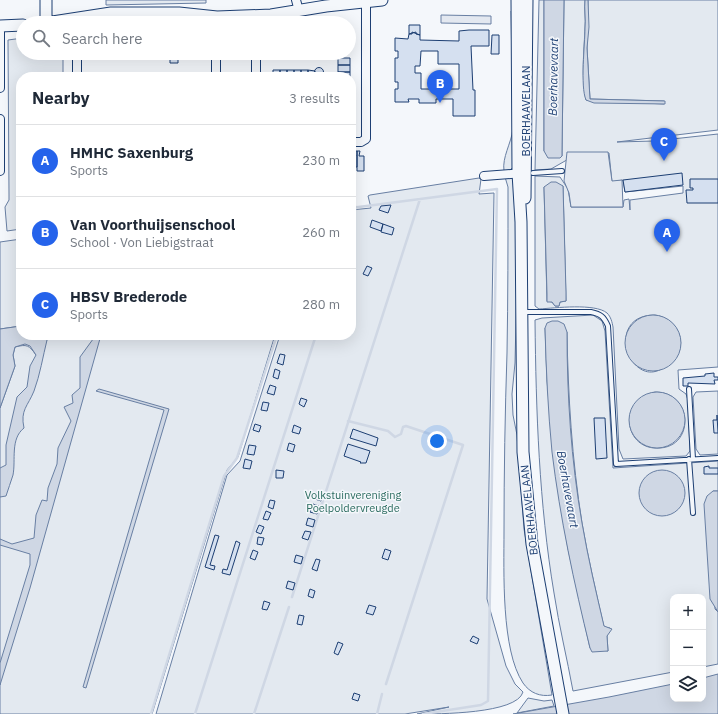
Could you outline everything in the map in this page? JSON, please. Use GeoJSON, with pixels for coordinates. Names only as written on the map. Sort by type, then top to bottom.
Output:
{"type":"FeatureCollection","features":[{"type":"Feature","properties":{"kind":"main road"},"geometry":{"type":"LineString","coordinates":[[46,0],[46,16]]}},
{"type":"Feature","properties":{"kind":"main road"},"geometry":{"type":"LineString","coordinates":[[261,16],[382,0]]}},
{"type":"Feature","properties":{"kind":"main road","name":"BOERHAAVELAAN"},"geometry":{"type":"LineString","coordinates":[[516,0],[526,173]]}},
{"type":"Feature","properties":{"kind":"main road","name":"BOERHAAVELAAN"},"geometry":{"type":"LineString","coordinates":[[527,0],[526,173],[521,222],[527,312],[522,411],[526,493],[532,544],[562,710]]}},
{"type":"Feature","properties":{"kind":"main road"},"geometry":{"type":"LineString","coordinates":[[98,16],[111,13],[142,12],[179,13],[195,16]]}},
{"type":"Feature","properties":{"kind":"main road"},"geometry":{"type":"LineString","coordinates":[[0,26],[16,25]]}},
{"type":"Feature","properties":{"kind":"street"},"geometry":{"type":"LineString","coordinates":[[296,0],[299,11]]}},
{"type":"Feature","properties":{"kind":"street"},"geometry":{"type":"LineString","coordinates":[[356,142],[361,142],[366,139],[366,2]]}},
{"type":"Feature","properties":{"kind":"street"},"geometry":{"type":"LineString","coordinates":[[0,32],[0,88]]}},
{"type":"Feature","properties":{"kind":"street"},"geometry":{"type":"LineString","coordinates":[[77,60],[77,72]]}},
{"type":"Feature","properties":{"kind":"street"},"geometry":{"type":"LineString","coordinates":[[216,60],[216,72]]}},
{"type":"Feature","properties":{"kind":"street"},"geometry":{"type":"LineString","coordinates":[[256,60],[256,72]]}},
{"type":"Feature","properties":{"kind":"street"},"geometry":{"type":"LineString","coordinates":[[0,119],[0,171]]}},
{"type":"Feature","properties":{"kind":"street"},"geometry":{"type":"LineString","coordinates":[[484,176],[526,173]]}},
{"type":"Feature","properties":{"kind":"lane"},"geometry":{"type":"LineString","coordinates":[[526,173],[562,172]]}},
{"type":"Feature","properties":{"kind":"lane"},"geometry":{"type":"LineString","coordinates":[[527,312],[592,312],[600,314],[605,318],[608,326],[616,464],[718,458]]}},
{"type":"Feature","properties":{"kind":"lane"},"geometry":{"type":"LineString","coordinates":[[689,389],[693,513]]}},
{"type":"Feature","properties":{"kind":"green space"},"geometry":{"type":"Polygon","coordinates":[[[106,0],[206,0],[206,3],[106,5],[106,0]]]}},
{"type":"Feature","properties":{"kind":"green space"},"geometry":{"type":"Polygon","coordinates":[[[539,0],[544,0],[544,151],[555,157],[560,157],[562,156],[564,0],[585,0],[583,73],[586,100],[664,104],[664,101],[590,99],[587,48],[588,0],[718,0],[718,130],[617,142],[654,141],[718,134],[718,367],[678,370],[679,389],[686,394],[688,400],[690,451],[686,456],[623,459],[619,449],[612,321],[607,313],[594,308],[574,307],[539,309],[535,306],[535,176],[560,177],[568,189],[571,207],[623,207],[624,200],[629,199],[630,210],[630,200],[683,193],[683,186],[625,192],[623,180],[612,182],[609,153],[579,153],[551,169],[535,170],[539,0]],[[563,186],[544,187],[547,301],[552,302],[555,306],[559,306],[560,302],[566,301],[563,186]],[[655,315],[639,318],[630,326],[626,338],[627,350],[632,361],[641,369],[651,372],[663,368],[671,363],[677,356],[680,349],[680,336],[673,325],[662,317],[655,315]],[[655,392],[643,397],[635,405],[630,414],[630,424],[633,434],[639,442],[648,447],[660,448],[671,445],[679,438],[684,429],[685,419],[683,409],[677,400],[668,394],[655,392]]]}},
{"type":"Feature","properties":{"kind":"green space"},"geometry":{"type":"Polygon","coordinates":[[[511,11],[514,11],[516,164],[510,170],[504,171],[505,156],[513,129],[511,11]]]}},
{"type":"Feature","properties":{"kind":"green space"},"geometry":{"type":"Polygon","coordinates":[[[16,39],[16,60],[63,60],[63,72],[16,72],[16,230],[7,231],[5,207],[9,200],[8,40],[16,39]]]}},
{"type":"Feature","properties":{"kind":"green space"},"geometry":{"type":"Polygon","coordinates":[[[511,176],[516,181],[517,278],[515,363],[512,394],[513,415],[517,435],[524,529],[552,695],[536,694],[523,683],[516,669],[511,651],[505,610],[504,487],[508,187],[505,177],[511,176]]]}},
{"type":"Feature","properties":{"kind":"green space","name":"Volkstuinvereniging Poelpoldervreugde"},"geometry":{"type":"Polygon","coordinates":[[[479,178],[481,179],[479,194],[494,193],[487,599],[506,666],[515,684],[523,692],[518,699],[507,705],[492,709],[442,714],[417,714],[449,707],[405,714],[156,714],[227,475],[240,461],[278,340],[356,340],[356,210],[371,208],[368,196],[479,178]]]}},
{"type":"Feature","properties":{"kind":"green space"},"geometry":{"type":"Polygon","coordinates":[[[16,240],[16,327],[0,329],[0,242],[16,240]]]}},
{"type":"Feature","properties":{"kind":"green space"},"geometry":{"type":"Polygon","coordinates":[[[593,315],[602,321],[605,331],[613,468],[718,461],[718,491],[713,491],[715,609],[718,612],[718,664],[706,666],[706,594],[670,594],[670,673],[573,691],[558,618],[545,525],[537,423],[535,320],[542,318],[593,315]],[[545,328],[547,381],[556,476],[568,549],[590,648],[608,651],[607,636],[610,628],[604,627],[582,523],[571,428],[567,332],[545,328]]]}},
{"type":"Feature","properties":{"kind":"green space"},"geometry":{"type":"Polygon","coordinates":[[[47,340],[273,340],[238,457],[227,470],[152,714],[0,714],[0,408],[15,366],[13,355],[15,347],[27,346],[36,355],[47,340]]]}},
{"type":"Feature","properties":{"kind":"green space"},"geometry":{"type":"Polygon","coordinates":[[[718,391],[718,454],[700,455],[696,449],[693,397],[696,392],[718,391]]]}},
{"type":"Feature","properties":{"kind":"green space"},"geometry":{"type":"Polygon","coordinates":[[[528,698],[544,701],[552,700],[554,706],[517,713],[528,698]]]}},
{"type":"Feature","properties":{"kind":"shaded area"},"geometry":{"type":"Polygon","coordinates":[[[441,15],[491,16],[491,24],[441,23],[441,15]]]}},
{"type":"Feature","properties":{"kind":"shaded area"},"geometry":{"type":"Polygon","coordinates":[[[567,152],[608,152],[612,181],[622,180],[623,207],[571,207],[569,193],[564,181],[567,152]]]}},
{"type":"Feature","properties":{"kind":"water","name":"Boerhavevaart"},"geometry":{"type":"Polygon","coordinates":[[[544,0],[564,0],[562,156],[560,158],[548,158],[544,151],[544,0]]]}},
{"type":"Feature","properties":{"kind":"water"},"geometry":{"type":"Polygon","coordinates":[[[585,0],[588,0],[589,27],[587,48],[590,99],[665,101],[665,104],[594,103],[586,100],[583,85],[585,0]]]}},
{"type":"Feature","properties":{"kind":"water"},"geometry":{"type":"Polygon","coordinates":[[[551,182],[556,182],[563,186],[566,301],[560,302],[559,306],[555,306],[552,302],[547,302],[544,187],[551,182]]]}},
{"type":"Feature","properties":{"kind":"water"},"geometry":{"type":"Polygon","coordinates":[[[653,315],[664,317],[673,323],[679,332],[681,343],[679,354],[673,363],[664,369],[653,371],[642,369],[633,363],[627,354],[625,343],[627,332],[633,323],[642,317],[653,315]]]}},
{"type":"Feature","properties":{"kind":"water","name":"Boerhavevaart"},"geometry":{"type":"Polygon","coordinates":[[[558,321],[564,324],[567,332],[569,404],[575,476],[587,549],[604,626],[612,629],[607,636],[608,651],[592,652],[590,648],[563,526],[552,452],[548,406],[545,328],[547,323],[558,321]]]}},
{"type":"Feature","properties":{"kind":"water"},"geometry":{"type":"Polygon","coordinates":[[[16,327],[16,340],[47,340],[36,385],[25,408],[23,417],[24,428],[15,444],[13,475],[6,496],[0,497],[0,468],[6,465],[6,445],[17,397],[27,387],[30,366],[36,355],[30,346],[25,344],[15,347],[13,355],[15,366],[0,408],[0,329],[16,327]]]}},
{"type":"Feature","properties":{"kind":"water"},"geometry":{"type":"Polygon","coordinates":[[[92,340],[100,340],[30,588],[0,685],[0,663],[30,565],[30,554],[0,545],[0,539],[12,544],[34,538],[36,515],[42,500],[47,501],[48,488],[57,464],[58,448],[71,421],[64,407],[73,403],[72,395],[80,388],[80,357],[92,340]]]}},
{"type":"Feature","properties":{"kind":"water"},"geometry":{"type":"Polygon","coordinates":[[[99,389],[169,409],[86,688],[83,687],[164,410],[96,391],[99,389]]]}},
{"type":"Feature","properties":{"kind":"water"},"geometry":{"type":"Polygon","coordinates":[[[651,392],[663,392],[673,396],[681,404],[685,414],[685,426],[681,436],[673,444],[663,448],[651,448],[641,444],[633,436],[629,426],[629,414],[633,404],[641,396],[651,392]]]}},
{"type":"Feature","properties":{"kind":"water"},"geometry":{"type":"Polygon","coordinates":[[[657,470],[667,470],[675,474],[681,480],[685,488],[685,498],[681,506],[675,512],[667,516],[657,516],[649,512],[643,506],[639,498],[639,488],[643,480],[649,474],[657,470]]]}},
{"type":"Feature","properties":{"kind":"water"},"geometry":{"type":"Polygon","coordinates":[[[713,491],[718,491],[718,612],[710,599],[704,504],[707,496],[713,491]]]}},
{"type":"Feature","properties":{"kind":"water"},"geometry":{"type":"Polygon","coordinates":[[[718,674],[718,714],[513,714],[670,685],[670,702],[706,702],[706,677],[718,674]]]}},
{"type":"Feature","properties":{"kind":"building"},"geometry":{"type":"Polygon","coordinates":[[[409,25],[420,25],[420,35],[412,32],[412,34],[409,34],[409,25]]]}},
{"type":"Feature","properties":{"kind":"building"},"geometry":{"type":"Polygon","coordinates":[[[489,30],[489,46],[471,46],[473,90],[475,90],[475,116],[453,116],[453,99],[436,99],[436,103],[419,103],[419,99],[408,99],[409,102],[395,102],[395,89],[398,89],[398,82],[395,82],[395,58],[398,58],[398,51],[395,51],[395,38],[408,39],[409,34],[416,32],[416,34],[420,35],[420,40],[459,41],[459,31],[489,30]],[[421,51],[420,66],[415,66],[415,73],[421,73],[421,89],[459,89],[459,64],[438,64],[438,51],[421,51]]]}},
{"type":"Feature","properties":{"kind":"building"},"geometry":{"type":"Polygon","coordinates":[[[492,35],[499,35],[499,54],[491,54],[492,35]]]}},
{"type":"Feature","properties":{"kind":"building"},"geometry":{"type":"Polygon","coordinates":[[[170,60],[178,60],[178,63],[170,63],[170,60]]]}},
{"type":"Feature","properties":{"kind":"building"},"geometry":{"type":"Polygon","coordinates":[[[338,60],[350,60],[350,65],[338,65],[338,60]]]}},
{"type":"Feature","properties":{"kind":"building"},"geometry":{"type":"Polygon","coordinates":[[[338,65],[350,65],[350,72],[338,72],[338,65]]]}},
{"type":"Feature","properties":{"kind":"building"},"geometry":{"type":"Polygon","coordinates":[[[319,67],[324,72],[314,72],[319,67]]]}},
{"type":"Feature","properties":{"kind":"building"},"geometry":{"type":"Polygon","coordinates":[[[273,70],[280,70],[280,72],[273,72],[273,70]]]}},
{"type":"Feature","properties":{"kind":"building"},"geometry":{"type":"Polygon","coordinates":[[[280,70],[287,70],[287,72],[280,72],[280,70]]]}},
{"type":"Feature","properties":{"kind":"building"},"geometry":{"type":"Polygon","coordinates":[[[287,70],[294,70],[294,72],[287,72],[287,70]]]}},
{"type":"Feature","properties":{"kind":"building"},"geometry":{"type":"Polygon","coordinates":[[[294,70],[301,70],[301,72],[294,72],[294,70]]]}},
{"type":"Feature","properties":{"kind":"building"},"geometry":{"type":"Polygon","coordinates":[[[301,70],[308,70],[308,72],[301,72],[301,70]]]}},
{"type":"Feature","properties":{"kind":"building"},"geometry":{"type":"Polygon","coordinates":[[[308,70],[315,71],[315,72],[308,72],[308,70]]]}},
{"type":"Feature","properties":{"kind":"building"},"geometry":{"type":"Polygon","coordinates":[[[356,151],[357,151],[356,167],[356,151]]]}},
{"type":"Feature","properties":{"kind":"building"},"geometry":{"type":"Polygon","coordinates":[[[357,151],[360,151],[359,156],[364,156],[364,171],[357,171],[357,151]]]}},
{"type":"Feature","properties":{"kind":"building"},"geometry":{"type":"Polygon","coordinates":[[[682,173],[683,185],[625,192],[623,180],[682,173]]]}},
{"type":"Feature","properties":{"kind":"building"},"geometry":{"type":"Polygon","coordinates":[[[690,179],[718,179],[718,203],[687,203],[686,190],[693,190],[693,188],[690,188],[690,179]]]}},
{"type":"Feature","properties":{"kind":"building"},"geometry":{"type":"Polygon","coordinates":[[[391,205],[388,213],[379,210],[381,206],[391,205]]]}},
{"type":"Feature","properties":{"kind":"building"},"geometry":{"type":"Polygon","coordinates":[[[372,220],[383,224],[381,231],[370,227],[372,220]]]}},
{"type":"Feature","properties":{"kind":"building"},"geometry":{"type":"Polygon","coordinates":[[[383,224],[394,228],[392,235],[381,232],[383,224]]]}},
{"type":"Feature","properties":{"kind":"building"},"geometry":{"type":"Polygon","coordinates":[[[367,266],[372,268],[368,276],[363,274],[367,266]]]}},
{"type":"Feature","properties":{"kind":"building"},"geometry":{"type":"Polygon","coordinates":[[[280,354],[285,355],[283,365],[277,363],[280,354]]]}},
{"type":"Feature","properties":{"kind":"building"},"geometry":{"type":"Polygon","coordinates":[[[275,369],[280,371],[278,379],[273,377],[275,369]]]}},
{"type":"Feature","properties":{"kind":"building"},"geometry":{"type":"Polygon","coordinates":[[[714,373],[714,377],[718,377],[718,380],[714,380],[715,384],[688,383],[688,386],[683,386],[683,378],[705,376],[705,374],[714,373]]]}},
{"type":"Feature","properties":{"kind":"building"},"geometry":{"type":"Polygon","coordinates":[[[270,385],[276,387],[274,395],[267,393],[270,385]]]}},
{"type":"Feature","properties":{"kind":"building"},"geometry":{"type":"Polygon","coordinates":[[[301,398],[307,400],[304,407],[299,404],[301,398]]]}},
{"type":"Feature","properties":{"kind":"building"},"geometry":{"type":"Polygon","coordinates":[[[263,402],[269,403],[267,411],[261,410],[263,402]]]}},
{"type":"Feature","properties":{"kind":"building"},"geometry":{"type":"Polygon","coordinates":[[[717,415],[718,433],[714,433],[713,420],[717,420],[717,415]]]}},
{"type":"Feature","properties":{"kind":"building"},"geometry":{"type":"Polygon","coordinates":[[[594,418],[605,418],[607,458],[596,459],[594,418]]]}},
{"type":"Feature","properties":{"kind":"building"},"geometry":{"type":"Polygon","coordinates":[[[255,424],[261,426],[259,432],[253,430],[255,424]]]}},
{"type":"Feature","properties":{"kind":"building"},"geometry":{"type":"Polygon","coordinates":[[[294,425],[301,428],[299,434],[292,432],[294,425]]]}},
{"type":"Feature","properties":{"kind":"building"},"geometry":{"type":"Polygon","coordinates":[[[353,429],[378,438],[376,446],[350,438],[353,429]]]}},
{"type":"Feature","properties":{"kind":"building"},"geometry":{"type":"Polygon","coordinates":[[[289,443],[295,445],[293,452],[287,450],[289,443]]]}},
{"type":"Feature","properties":{"kind":"building"},"geometry":{"type":"Polygon","coordinates":[[[348,444],[370,451],[366,463],[360,463],[361,462],[344,456],[348,444]]]}},
{"type":"Feature","properties":{"kind":"building"},"geometry":{"type":"Polygon","coordinates":[[[249,445],[256,446],[254,455],[247,454],[249,445]]]}},
{"type":"Feature","properties":{"kind":"building"},"geometry":{"type":"Polygon","coordinates":[[[245,459],[252,461],[250,469],[243,468],[245,459]]]}},
{"type":"Feature","properties":{"kind":"building"},"geometry":{"type":"Polygon","coordinates":[[[709,466],[709,468],[718,468],[718,474],[704,474],[704,467],[709,466]]]}},
{"type":"Feature","properties":{"kind":"building"},"geometry":{"type":"Polygon","coordinates":[[[276,470],[284,471],[283,478],[276,478],[276,470]]]}},
{"type":"Feature","properties":{"kind":"building"},"geometry":{"type":"Polygon","coordinates":[[[317,492],[323,494],[321,501],[315,499],[317,492]]]}},
{"type":"Feature","properties":{"kind":"building"},"geometry":{"type":"Polygon","coordinates":[[[270,500],[275,501],[273,509],[268,507],[270,500]]]}},
{"type":"Feature","properties":{"kind":"building"},"geometry":{"type":"Polygon","coordinates":[[[313,504],[319,506],[317,514],[310,512],[313,504]]]}},
{"type":"Feature","properties":{"kind":"building"},"geometry":{"type":"Polygon","coordinates":[[[266,511],[271,513],[268,520],[263,519],[266,511]]]}},
{"type":"Feature","properties":{"kind":"building"},"geometry":{"type":"Polygon","coordinates":[[[308,518],[315,520],[313,527],[306,525],[308,518]]]}},
{"type":"Feature","properties":{"kind":"building"},"geometry":{"type":"Polygon","coordinates":[[[259,525],[264,527],[261,534],[256,532],[259,525]]]}},
{"type":"Feature","properties":{"kind":"building"},"geometry":{"type":"Polygon","coordinates":[[[305,531],[311,532],[308,540],[302,538],[305,531]]]}},
{"type":"Feature","properties":{"kind":"building"},"geometry":{"type":"Polygon","coordinates":[[[215,535],[219,536],[210,565],[215,566],[214,570],[205,567],[215,535]]]}},
{"type":"Feature","properties":{"kind":"building"},"geometry":{"type":"Polygon","coordinates":[[[258,537],[264,538],[262,545],[257,544],[258,537]]]}},
{"type":"Feature","properties":{"kind":"building"},"geometry":{"type":"Polygon","coordinates":[[[236,541],[240,543],[230,575],[222,573],[223,569],[227,570],[236,541]]]}},
{"type":"Feature","properties":{"kind":"building"},"geometry":{"type":"Polygon","coordinates":[[[385,549],[391,551],[388,560],[382,558],[385,549]]]}},
{"type":"Feature","properties":{"kind":"building"},"geometry":{"type":"Polygon","coordinates":[[[253,550],[258,552],[255,560],[250,558],[253,550]]]}},
{"type":"Feature","properties":{"kind":"building"},"geometry":{"type":"Polygon","coordinates":[[[296,555],[303,557],[301,564],[294,562],[296,555]]]}},
{"type":"Feature","properties":{"kind":"building"},"geometry":{"type":"Polygon","coordinates":[[[316,559],[320,560],[317,571],[312,569],[316,559]]]}},
{"type":"Feature","properties":{"kind":"building"},"geometry":{"type":"Polygon","coordinates":[[[288,581],[295,583],[293,590],[286,588],[288,581]]]}},
{"type":"Feature","properties":{"kind":"building"},"geometry":{"type":"Polygon","coordinates":[[[310,589],[315,591],[313,598],[308,596],[310,589]]]}},
{"type":"Feature","properties":{"kind":"building"},"geometry":{"type":"Polygon","coordinates":[[[264,601],[270,603],[267,610],[262,609],[264,601]]]}},
{"type":"Feature","properties":{"kind":"building"},"geometry":{"type":"Polygon","coordinates":[[[369,605],[376,607],[373,615],[366,613],[369,605]]]}},
{"type":"Feature","properties":{"kind":"building"},"geometry":{"type":"Polygon","coordinates":[[[299,615],[304,616],[302,625],[297,624],[299,615]]]}},
{"type":"Feature","properties":{"kind":"building"},"geometry":{"type":"Polygon","coordinates":[[[473,636],[479,639],[477,644],[470,641],[473,636]]]}},
{"type":"Feature","properties":{"kind":"building"},"geometry":{"type":"Polygon","coordinates":[[[338,642],[343,644],[338,655],[334,653],[338,642]]]}},
{"type":"Feature","properties":{"kind":"building"},"geometry":{"type":"Polygon","coordinates":[[[354,693],[360,695],[358,701],[352,699],[354,693]]]}},
{"type":"Feature","properties":{"kind":"waterway"},"geometry":{"type":"LineString","coordinates":[[356,207],[497,189],[488,701],[481,705],[423,714]]}},
{"type":"Feature","properties":{"kind":"waterway"},"geometry":{"type":"LineString","coordinates":[[292,597],[420,199]]}},
{"type":"Feature","properties":{"kind":"waterway"},"geometry":{"type":"LineString","coordinates":[[151,714],[224,476],[237,458],[275,340]]}},
{"type":"Feature","properties":{"kind":"waterway"},"geometry":{"type":"LineString","coordinates":[[195,714],[314,340]]}},
{"type":"Feature","properties":{"kind":"waterway"},"geometry":{"type":"LineString","coordinates":[[348,421],[388,431],[395,437],[401,434],[403,427],[406,426],[463,445],[386,684]]}},
{"type":"Feature","properties":{"kind":"waterway"},"geometry":{"type":"LineString","coordinates":[[254,714],[289,607]]}},
{"type":"Feature","properties":{"kind":"waterway"},"geometry":{"type":"LineString","coordinates":[[377,714],[382,694]]}},
{"type":"Feature","properties":{"kind":"place","name":"Van Voorthuijsenschool"},"geometry":{"type":"Point","coordinates":[440,103]}},
{"type":"Feature","properties":{"kind":"place","name":"HBSV Brederode"},"geometry":{"type":"Point","coordinates":[664,161]}},
{"type":"Feature","properties":{"kind":"place","name":"HMHC Saxenburg"},"geometry":{"type":"Point","coordinates":[667,252]}}]}
